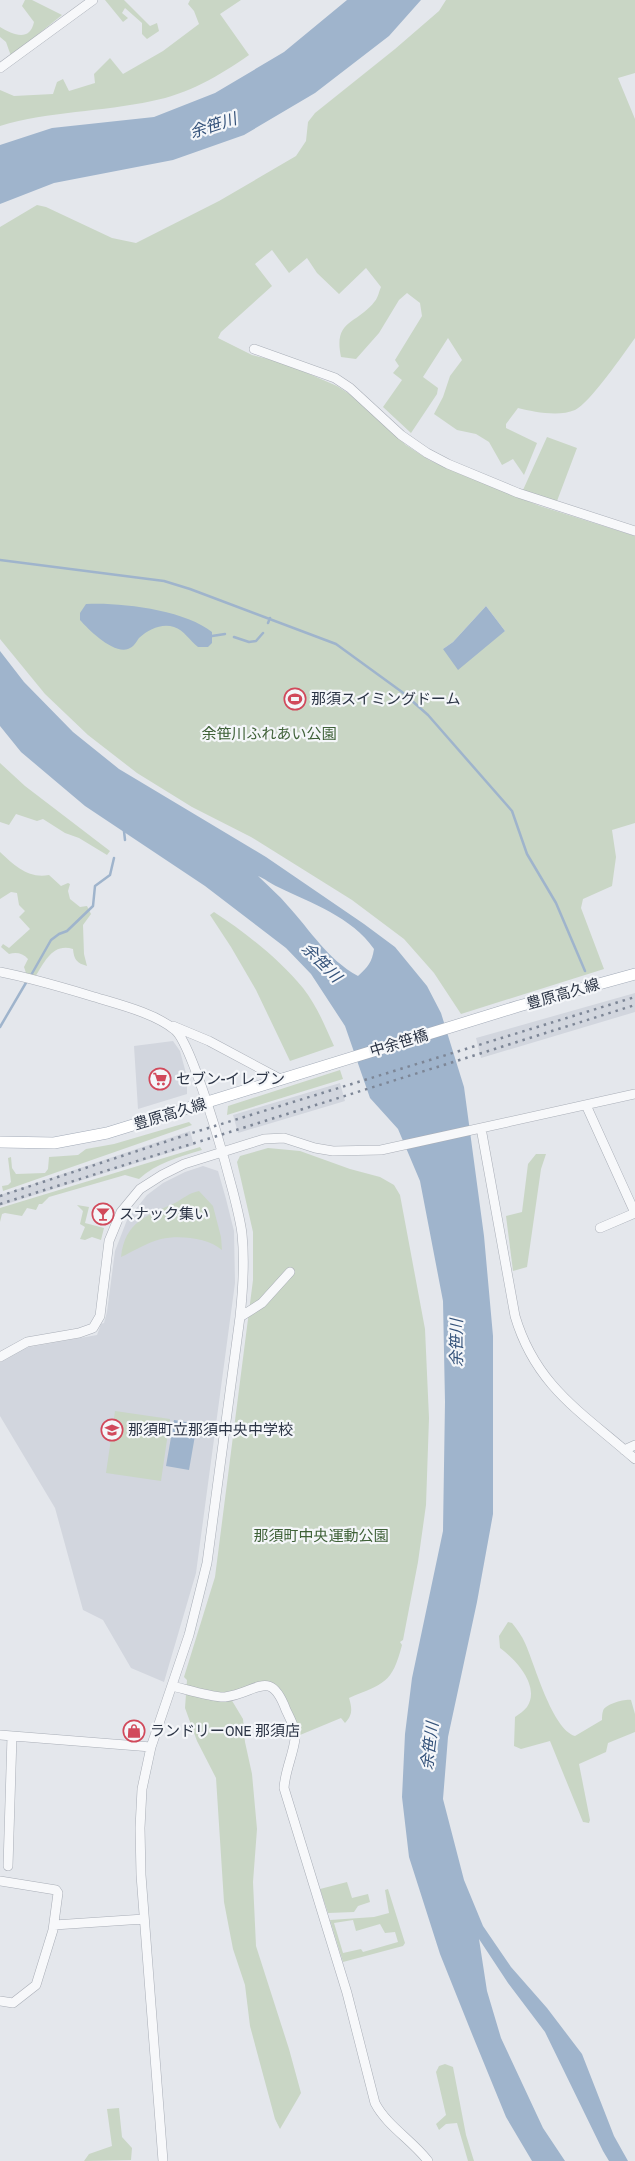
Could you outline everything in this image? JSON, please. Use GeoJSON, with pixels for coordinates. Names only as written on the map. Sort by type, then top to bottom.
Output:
{"type":"FeatureCollection","features":[{"type":"Feature","properties":{"kind":"main road","name":"豊原高久線"},"geometry":{"type":"LineString","coordinates":[[462,1024],[635,974]]}},
{"type":"Feature","properties":{"kind":"main road","name":"中余笹橋"},"geometry":{"type":"LineString","coordinates":[[336,1062],[462,1024]]}},
{"type":"Feature","properties":{"kind":"main road","name":"豊原高久線"},"geometry":{"type":"LineString","coordinates":[[0,1142],[38,1143],[79,1139],[107,1133],[336,1062]]}},
{"type":"Feature","properties":{"kind":"street"},"geometry":{"type":"LineString","coordinates":[[0,68],[93,0]]}},
{"type":"Feature","properties":{"kind":"street"},"geometry":{"type":"LineString","coordinates":[[254,349],[335,378],[350,388],[401,435],[427,454],[518,493],[635,531]]}},
{"type":"Feature","properties":{"kind":"street"},"geometry":{"type":"LineString","coordinates":[[0,972],[36,980],[137,1011],[209,1041],[280,1080]]}},
{"type":"Feature","properties":{"kind":"street"},"geometry":{"type":"LineString","coordinates":[[163,2161],[144,1919],[140,1828],[142,1789],[151,1747],[194,1616],[207,1563],[244,1278],[242,1232],[221,1152],[186,1043],[177,1031],[168,1024]]}},
{"type":"Feature","properties":{"kind":"street"},"geometry":{"type":"LineString","coordinates":[[0,1357],[27,1342],[90,1330],[100,1316],[109,1241],[121,1212],[140,1189],[162,1174],[221,1152],[264,1139],[284,1138],[315,1148],[333,1151],[380,1150],[635,1094]]}},
{"type":"Feature","properties":{"kind":"street"},"geometry":{"type":"LineString","coordinates":[[586,1105],[635,1213],[600,1228]]}},
{"type":"Feature","properties":{"kind":"street"},"geometry":{"type":"LineString","coordinates":[[481,1128],[515,1316],[522,1338],[546,1379],[560,1396],[635,1459]]}},
{"type":"Feature","properties":{"kind":"street"},"geometry":{"type":"LineString","coordinates":[[240,1317],[262,1303],[290,1272]]}},
{"type":"Feature","properties":{"kind":"street"},"geometry":{"type":"LineString","coordinates":[[624,1450],[635,1445]]}},
{"type":"Feature","properties":{"kind":"street"},"geometry":{"type":"LineString","coordinates":[[172,1686],[224,1697],[266,1685],[273,1686],[280,1694],[295,1731],[284,1788],[340,1968],[375,2103],[381,2114],[411,2141],[428,2161]]}},
{"type":"Feature","properties":{"kind":"street"},"geometry":{"type":"LineString","coordinates":[[0,1735],[151,1747]]}},
{"type":"Feature","properties":{"kind":"street"},"geometry":{"type":"LineString","coordinates":[[8,1866],[12,1736]]}},
{"type":"Feature","properties":{"kind":"street"},"geometry":{"type":"LineString","coordinates":[[0,1881],[56,1890],[58,1893],[54,1925],[36,1985],[13,2003],[0,2001]]}},
{"type":"Feature","properties":{"kind":"street"},"geometry":{"type":"LineString","coordinates":[[54,1925],[144,1919]]}},
{"type":"Feature","properties":{"kind":"shaded area"},"geometry":{"type":"Polygon","coordinates":[[[635,993],[635,1012],[481,1058],[476,1038],[635,993]]]}},
{"type":"Feature","properties":{"kind":"shaded area"},"geometry":{"type":"Polygon","coordinates":[[[173,1041],[180,1051],[187,1077],[187,1094],[138,1109],[134,1046],[173,1041]]]}},
{"type":"Feature","properties":{"kind":"shaded area"},"geometry":{"type":"Polygon","coordinates":[[[340,1083],[345,1101],[238,1133],[233,1115],[340,1083]]]}},
{"type":"Feature","properties":{"kind":"shaded area"},"geometry":{"type":"Polygon","coordinates":[[[190,1131],[194,1145],[0,1206],[0,1195],[190,1131]]]}},
{"type":"Feature","properties":{"kind":"shaded area","name":"那須町立那須中央中学校"},"geometry":{"type":"Polygon","coordinates":[[[203,1166],[218,1171],[226,1199],[234,1231],[235,1283],[196,1573],[164,1682],[131,1668],[103,1620],[83,1610],[55,1508],[0,1416],[0,1362],[24,1348],[97,1335],[101,1324],[104,1323],[107,1312],[115,1251],[127,1220],[147,1195],[163,1183],[185,1172],[203,1166]]]}},
{"type":"Feature","properties":{"kind":"green space"},"geometry":{"type":"Polygon","coordinates":[[[25,0],[32,0],[62,15],[11,56],[6,42],[0,37],[0,27],[20,35],[29,32],[34,22],[22,6],[25,0]]]}},
{"type":"Feature","properties":{"kind":"green space"},"geometry":{"type":"Polygon","coordinates":[[[105,0],[124,0],[150,26],[157,23],[159,31],[147,39],[142,34],[142,23],[125,8],[122,13],[128,18],[123,22],[105,0]]]}},
{"type":"Feature","properties":{"kind":"green space"},"geometry":{"type":"Polygon","coordinates":[[[190,0],[241,0],[220,14],[249,55],[203,83],[165,98],[133,105],[37,117],[0,126],[0,90],[14,96],[53,94],[57,82],[63,79],[69,91],[95,83],[94,74],[110,58],[123,74],[163,51],[199,24],[194,11],[188,4],[190,0]]]}},
{"type":"Feature","properties":{"kind":"green space","name":"余笹川ふれあい公園"},"geometry":{"type":"Polygon","coordinates":[[[446,0],[635,0],[635,73],[618,78],[635,119],[635,338],[598,388],[575,410],[554,413],[518,408],[506,424],[506,428],[537,443],[524,475],[513,459],[502,465],[489,442],[476,434],[457,430],[434,414],[443,397],[450,376],[462,360],[448,338],[423,377],[438,388],[437,394],[411,433],[383,407],[402,380],[393,373],[399,366],[395,360],[422,316],[420,303],[407,293],[399,300],[379,333],[356,359],[341,357],[339,345],[343,329],[368,309],[377,298],[381,287],[366,268],[339,294],[317,273],[307,258],[289,273],[272,250],[255,264],[272,286],[221,332],[218,338],[252,355],[284,363],[337,386],[351,395],[406,445],[429,460],[540,506],[635,536],[635,823],[612,830],[616,857],[612,886],[583,899],[581,908],[604,969],[461,1014],[434,973],[404,939],[352,900],[251,837],[192,807],[137,773],[88,735],[45,694],[0,639],[0,227],[37,205],[46,207],[112,238],[136,243],[219,201],[296,156],[306,141],[308,122],[315,113],[439,11],[446,0]],[[486,606],[453,642],[443,649],[505,631],[486,606]]]}},
{"type":"Feature","properties":{"kind":"green space"},"geometry":{"type":"Polygon","coordinates":[[[547,437],[577,448],[557,501],[523,490],[547,437]]]}},
{"type":"Feature","properties":{"kind":"green space"},"geometry":{"type":"Polygon","coordinates":[[[0,763],[25,786],[110,851],[107,855],[43,819],[37,821],[16,814],[9,825],[0,822],[0,763]]]}},
{"type":"Feature","properties":{"kind":"green space"},"geometry":{"type":"Polygon","coordinates":[[[0,852],[29,873],[42,876],[49,875],[61,886],[70,884],[68,891],[70,899],[80,907],[87,906],[91,914],[83,925],[84,954],[87,966],[77,960],[73,949],[60,949],[50,955],[35,977],[26,973],[24,967],[28,959],[24,955],[9,954],[1,947],[3,944],[9,948],[30,929],[19,917],[25,911],[19,905],[17,893],[11,892],[0,899],[0,852]]]}},
{"type":"Feature","properties":{"kind":"green space"},"geometry":{"type":"Polygon","coordinates":[[[214,912],[238,928],[294,977],[312,1002],[334,1046],[290,1061],[256,990],[210,915],[214,912]]]}},
{"type":"Feature","properties":{"kind":"green space"},"geometry":{"type":"Polygon","coordinates":[[[340,1070],[343,1079],[227,1115],[228,1106],[340,1070]]]}},
{"type":"Feature","properties":{"kind":"green space"},"geometry":{"type":"Polygon","coordinates":[[[189,1122],[192,1125],[3,1191],[2,1186],[8,1185],[11,1182],[8,1158],[11,1157],[12,1168],[16,1174],[45,1173],[48,1169],[49,1157],[78,1155],[86,1149],[114,1144],[189,1122]]]}},
{"type":"Feature","properties":{"kind":"green space"},"geometry":{"type":"Polygon","coordinates":[[[200,1147],[202,1150],[160,1165],[139,1179],[125,1175],[49,1197],[42,1204],[39,1204],[36,1210],[27,1208],[22,1216],[2,1214],[0,1222],[0,1208],[200,1147]]]}},
{"type":"Feature","properties":{"kind":"green space","name":"那須町中央運動公園"},"geometry":{"type":"Polygon","coordinates":[[[268,1148],[300,1151],[350,1169],[380,1177],[394,1185],[400,1195],[425,1329],[429,1418],[426,1505],[418,1562],[403,1640],[400,1642],[402,1645],[390,1675],[379,1685],[349,1698],[351,1711],[345,1723],[341,1718],[300,1735],[274,1684],[228,1694],[243,1719],[245,1742],[252,1774],[257,1829],[253,1882],[256,1946],[301,2093],[280,2129],[275,2119],[250,2026],[245,1985],[233,1949],[224,1902],[216,1778],[197,1741],[185,1708],[187,1680],[184,1677],[215,1577],[253,1280],[253,1232],[237,1162],[240,1156],[268,1148]]]}},
{"type":"Feature","properties":{"kind":"green space"},"geometry":{"type":"Polygon","coordinates":[[[536,1154],[546,1154],[541,1169],[527,1267],[513,1271],[506,1216],[522,1212],[528,1164],[536,1154]]]}},
{"type":"Feature","properties":{"kind":"green space"},"geometry":{"type":"Polygon","coordinates":[[[199,1191],[213,1206],[221,1237],[222,1250],[202,1240],[169,1238],[151,1242],[121,1257],[127,1235],[139,1221],[189,1194],[199,1191]]]}},
{"type":"Feature","properties":{"kind":"green space"},"geometry":{"type":"Polygon","coordinates":[[[77,1205],[89,1207],[85,1223],[104,1228],[101,1240],[92,1237],[85,1240],[80,1239],[85,1227],[80,1224],[83,1211],[77,1205]]]}},
{"type":"Feature","properties":{"kind":"green space"},"geometry":{"type":"Polygon","coordinates":[[[115,1411],[170,1419],[161,1481],[106,1473],[115,1411]]]}},
{"type":"Feature","properties":{"kind":"green space"},"geometry":{"type":"Polygon","coordinates":[[[508,1622],[512,1623],[518,1630],[545,1695],[559,1722],[567,1731],[575,1736],[602,1720],[603,1711],[607,1706],[620,1701],[631,1700],[635,1714],[635,1732],[608,1743],[606,1752],[579,1764],[589,1823],[583,1822],[550,1741],[521,1749],[514,1746],[515,1717],[527,1707],[531,1690],[529,1682],[519,1666],[500,1648],[499,1636],[508,1622]]]}},
{"type":"Feature","properties":{"kind":"green space"},"geometry":{"type":"Polygon","coordinates":[[[347,1882],[352,1898],[368,1894],[370,1902],[358,1906],[354,1912],[328,1913],[320,1889],[347,1882]]]}},
{"type":"Feature","properties":{"kind":"green space"},"geometry":{"type":"Polygon","coordinates":[[[388,1889],[405,1943],[403,1946],[343,1962],[330,1920],[374,1917],[389,1913],[385,1890],[388,1889]],[[353,1920],[334,1923],[343,1953],[361,1949],[363,1952],[398,1942],[395,1932],[385,1933],[380,1924],[356,1931],[353,1920]]]}},
{"type":"Feature","properties":{"kind":"green space"},"geometry":{"type":"Polygon","coordinates":[[[445,2064],[453,2067],[466,2135],[474,2161],[468,2161],[457,2123],[446,2124],[439,2130],[436,2124],[446,2115],[436,2072],[439,2066],[445,2064]]]}},
{"type":"Feature","properties":{"kind":"green space"},"geometry":{"type":"Polygon","coordinates":[[[119,2108],[122,2137],[132,2148],[131,2160],[84,2161],[89,2154],[112,2146],[107,2109],[119,2108]]]}},
{"type":"Feature","properties":{"kind":"water","name":"余笹川"},"geometry":{"type":"Polygon","coordinates":[[[347,0],[421,0],[389,36],[315,93],[244,135],[173,160],[54,183],[0,204],[0,145],[52,128],[154,117],[215,93],[284,52],[347,0]]]}},
{"type":"Feature","properties":{"kind":"water"},"geometry":{"type":"Polygon","coordinates":[[[86,604],[134,606],[186,618],[212,632],[212,643],[208,647],[198,647],[181,631],[174,627],[165,626],[147,632],[128,649],[115,648],[102,640],[80,620],[80,613],[86,604]]]}},
{"type":"Feature","properties":{"kind":"water"},"geometry":{"type":"Polygon","coordinates":[[[486,606],[505,631],[458,670],[443,649],[453,642],[486,606]]]}},
{"type":"Feature","properties":{"kind":"water","name":"余笹川"},"geometry":{"type":"Polygon","coordinates":[[[0,651],[24,682],[73,732],[119,769],[266,857],[395,947],[427,986],[441,1013],[464,1087],[484,1236],[493,1336],[493,1514],[477,1602],[448,1737],[443,1799],[464,1880],[483,1926],[511,1967],[547,2008],[582,2054],[614,2136],[628,2161],[609,2161],[545,2032],[508,1983],[479,1939],[487,1991],[501,2038],[543,2128],[565,2161],[532,2161],[506,2117],[472,2034],[440,1954],[409,1857],[402,1797],[405,1734],[412,1678],[443,1531],[445,1402],[443,1301],[420,1181],[398,1129],[370,1098],[345,1026],[311,974],[286,948],[205,886],[85,806],[21,752],[0,726],[0,651]],[[258,876],[285,902],[320,944],[337,961],[358,976],[364,970],[371,961],[374,949],[354,928],[330,912],[258,876]]]}},
{"type":"Feature","properties":{"kind":"water"},"geometry":{"type":"Polygon","coordinates":[[[174,1420],[197,1424],[189,1470],[166,1466],[174,1420]]]}},
{"type":"Feature","properties":{"kind":"waterway"},"geometry":{"type":"LineString","coordinates":[[0,560],[164,581],[336,644],[402,692],[428,715],[512,811],[527,854],[556,903],[585,971]]}},
{"type":"Feature","properties":{"kind":"waterway"},"geometry":{"type":"LineString","coordinates":[[268,623],[270,618]]}},
{"type":"Feature","properties":{"kind":"waterway"},"geometry":{"type":"LineString","coordinates":[[234,637],[249,642],[256,641],[263,633]]}},
{"type":"Feature","properties":{"kind":"waterway"},"geometry":{"type":"LineString","coordinates":[[212,636],[225,634]]}},
{"type":"Feature","properties":{"kind":"waterway"},"geometry":{"type":"LineString","coordinates":[[124,831],[125,840]]}},
{"type":"Feature","properties":{"kind":"waterway"},"geometry":{"type":"LineString","coordinates":[[30,977],[51,940],[67,931],[93,906],[95,886],[110,875],[114,858]]}},
{"type":"Feature","properties":{"kind":"waterway"},"geometry":{"type":"LineString","coordinates":[[0,1027],[27,981]]}},
{"type":"Feature","properties":{"kind":"railway"},"geometry":{"type":"LineString","coordinates":[[0,1196],[192,1133],[635,997]]}},
{"type":"Feature","properties":{"kind":"railway"},"geometry":{"type":"LineString","coordinates":[[0,1204],[635,1005]]}},
{"type":"Feature","properties":{"kind":"place","name":"那須スイミングドーム"},"geometry":{"type":"Point","coordinates":[295,699]}},
{"type":"Feature","properties":{"kind":"place","name":"セブン-イレブン"},"geometry":{"type":"Point","coordinates":[160,1079]}},
{"type":"Feature","properties":{"kind":"place","name":"スナック集い"},"geometry":{"type":"Point","coordinates":[103,1214]}},
{"type":"Feature","properties":{"kind":"place","name":"那須町立那須中央中学校"},"geometry":{"type":"Point","coordinates":[112,1430]}},
{"type":"Feature","properties":{"kind":"place","name":"ランドリーONE 那須店"},"geometry":{"type":"Point","coordinates":[134,1731]}}]}
